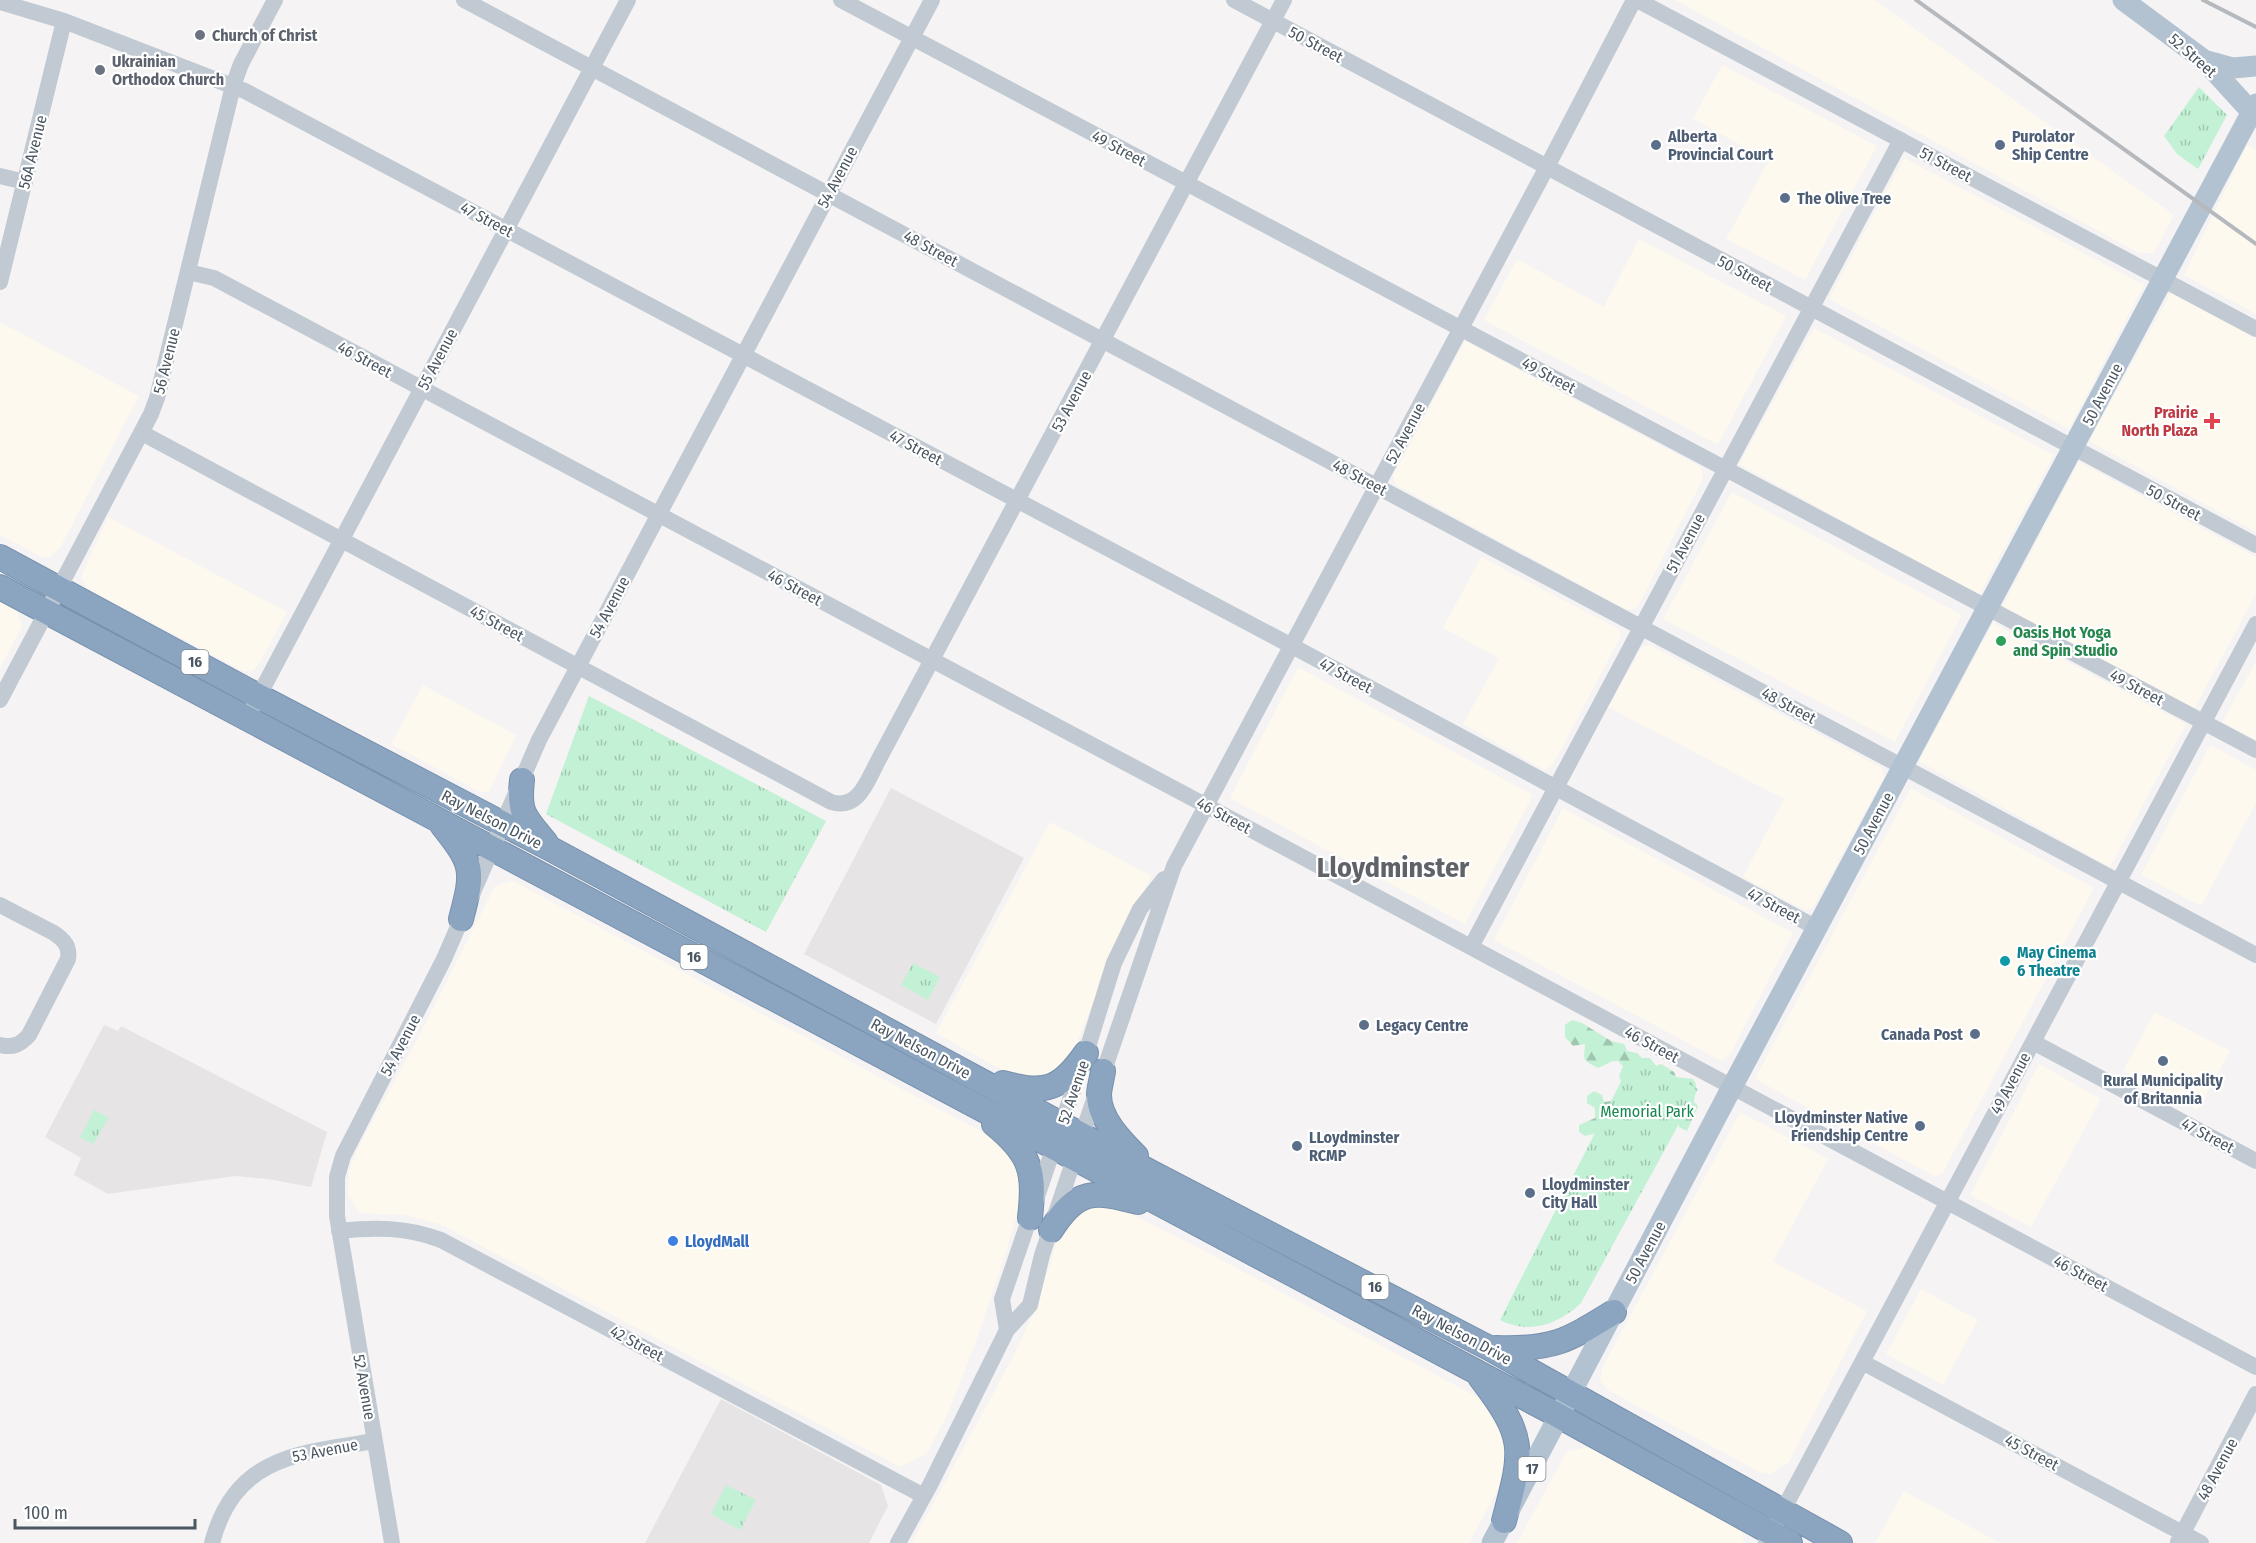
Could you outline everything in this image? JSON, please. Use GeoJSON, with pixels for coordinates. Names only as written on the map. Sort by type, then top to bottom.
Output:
{"type":"FeatureCollection","features":[{"type":"Feature","properties":{"kind":"highway","name":"Ray Nelson Drive"},"geometry":{"type":"LineString","coordinates":[[0,557],[258,696],[551,849],[1152,1173],[1490,1348],[1840,1543]]}},
{"type":"Feature","properties":{"kind":"highway","name":"Ray Nelson Drive"},"geometry":{"type":"LineString","coordinates":[[0,587],[1560,1417],[1776,1540]]}},
{"type":"Feature","properties":{"kind":"highway"},"geometry":{"type":"LineString","coordinates":[[522,780],[520,803],[527,819],[551,849]]}},
{"type":"Feature","properties":{"kind":"highway"},"geometry":{"type":"LineString","coordinates":[[437,819],[462,850],[468,864],[469,889],[461,920]]}},
{"type":"Feature","properties":{"kind":"highway"},"geometry":{"type":"LineString","coordinates":[[967,1073],[1016,1087],[1046,1089],[1059,1084],[1074,1071],[1086,1053]]}},
{"type":"Feature","properties":{"kind":"highway"},"geometry":{"type":"LineString","coordinates":[[862,1063],[871,1060],[896,1064]]}},
{"type":"Feature","properties":{"kind":"highway"},"geometry":{"type":"LineString","coordinates":[[1103,1071],[1099,1096],[1102,1108],[1115,1134],[1152,1173]]}},
{"type":"Feature","properties":{"kind":"highway"},"geometry":{"type":"LineString","coordinates":[[969,1103],[1009,1136],[1025,1158],[1032,1176],[1033,1187],[1030,1218]]}},
{"type":"Feature","properties":{"kind":"highway"},"geometry":{"type":"LineString","coordinates":[[1051,1230],[1063,1211],[1071,1203],[1085,1196],[1124,1198],[1170,1210]]}},
{"type":"Feature","properties":{"kind":"highway"},"geometry":{"type":"LineString","coordinates":[[1490,1348],[1522,1349],[1552,1346],[1576,1336],[1614,1312]]}},
{"type":"Feature","properties":{"kind":"highway"},"geometry":{"type":"LineString","coordinates":[[1477,1373],[1506,1413],[1518,1445],[1518,1467],[1504,1521]]}},
{"type":"Feature","properties":{"kind":"main road","name":"52 Street"},"geometry":{"type":"LineString","coordinates":[[2123,0],[2204,60],[2254,111]]}},
{"type":"Feature","properties":{"kind":"main road"},"geometry":{"type":"LineString","coordinates":[[2204,60],[2233,68],[2256,66]]}},
{"type":"Feature","properties":{"kind":"main road","name":"50 Avenue"},"geometry":{"type":"LineString","coordinates":[[1492,1543],[1573,1393],[1732,1087],[2254,111]]}},
{"type":"Feature","properties":{"kind":"street","name":"56 Avenue"},"geometry":{"type":"LineString","coordinates":[[0,700],[142,433],[157,398],[233,86],[275,0]]}},
{"type":"Feature","properties":{"kind":"street","name":"48 Street"},"geometry":{"type":"LineString","coordinates":[[464,0],[2256,955]]}},
{"type":"Feature","properties":{"kind":"street","name":"55 Avenue"},"geometry":{"type":"LineString","coordinates":[[247,718],[628,0]]}},
{"type":"Feature","properties":{"kind":"street","name":"49 Street"},"geometry":{"type":"LineString","coordinates":[[841,0],[2256,750]]}},
{"type":"Feature","properties":{"kind":"street","name":"54 Avenue"},"geometry":{"type":"LineString","coordinates":[[339,1231],[336,1189],[338,1171],[345,1150],[435,977],[539,740],[932,0]]}},
{"type":"Feature","properties":{"kind":"street","name":"50 Street"},"geometry":{"type":"LineString","coordinates":[[1234,0],[2256,545]]}},
{"type":"Feature","properties":{"kind":"street","name":"53 Avenue"},"geometry":{"type":"LineString","coordinates":[[854,800],[862,791],[1018,501],[1284,0]]}},
{"type":"Feature","properties":{"kind":"street","name":"51 Street"},"geometry":{"type":"LineString","coordinates":[[1636,0],[2256,329]]}},
{"type":"Feature","properties":{"kind":"street","name":"52 Avenue"},"geometry":{"type":"LineString","coordinates":[[1007,1330],[1002,1299],[1030,1218],[1064,1153],[1072,1129],[1103,1071],[1174,866],[1636,0]]}},
{"type":"Feature","properties":{"kind":"street","name":"47 Street"},"geometry":{"type":"LineString","coordinates":[[0,2],[64,21],[233,86],[1292,646],[1817,928]]}},
{"type":"Feature","properties":{"kind":"street","name":"56A Avenue"},"geometry":{"type":"LineString","coordinates":[[0,282],[64,21]]}},
{"type":"Feature","properties":{"kind":"street","name":"51 Avenue"},"geometry":{"type":"LineString","coordinates":[[1471,947],[1901,140]]}},
{"type":"Feature","properties":{"kind":"street"},"geometry":{"type":"LineString","coordinates":[[0,176],[25,182]]}},
{"type":"Feature","properties":{"kind":"street","name":"46 Street"},"geometry":{"type":"LineString","coordinates":[[188,272],[214,278],[1207,805],[2256,1367]]}},
{"type":"Feature","properties":{"kind":"street","name":"45 Street"},"geometry":{"type":"LineString","coordinates":[[142,433],[831,801],[845,804],[854,800]]}},
{"type":"Feature","properties":{"kind":"street","name":"49 Avenue"},"geometry":{"type":"LineString","coordinates":[[1776,1540],[1783,1511],[2256,624]]}},
{"type":"Feature","properties":{"kind":"street","name":"52 Avenue"},"geometry":{"type":"LineString","coordinates":[[898,1543],[1007,1330],[1030,1305],[1042,1255],[1051,1230],[1064,1153],[1072,1129],[1086,1053],[1114,963],[1140,909],[1174,866]]}},
{"type":"Feature","properties":{"kind":"street"},"geometry":{"type":"LineString","coordinates":[[0,905],[54,933],[67,945],[69,952],[68,959],[29,1035],[15,1046],[0,1045]]}},
{"type":"Feature","properties":{"kind":"street","name":"47 Street"},"geometry":{"type":"LineString","coordinates":[[2033,1042],[2256,1161]]}},
{"type":"Feature","properties":{"kind":"street","name":"42 Street"},"geometry":{"type":"LineString","coordinates":[[339,1231],[396,1229],[441,1239],[924,1496]]}},
{"type":"Feature","properties":{"kind":"street","name":"52 Avenue"},"geometry":{"type":"LineString","coordinates":[[339,1231],[392,1543]]}},
{"type":"Feature","properties":{"kind":"street","name":"45 Street"},"geometry":{"type":"LineString","coordinates":[[1862,1362],[2180,1538],[2201,1543]]}},
{"type":"Feature","properties":{"kind":"street","name":"48 Avenue"},"geometry":{"type":"LineString","coordinates":[[2180,1538],[2256,1394]]}},
{"type":"Feature","properties":{"kind":"street","name":"53 Avenue"},"geometry":{"type":"LineString","coordinates":[[212,1543],[229,1504],[246,1480],[271,1463],[292,1455],[375,1441]]}},
{"type":"Feature","properties":{"kind":"shaded area"},"geometry":{"type":"Polygon","coordinates":[[[1675,0],[1875,0],[2174,215],[2154,253],[2139,253],[1675,0]]]}},
{"type":"Feature","properties":{"kind":"shaded area"},"geometry":{"type":"Polygon","coordinates":[[[1722,65],[1877,146],[1805,280],[1726,239],[1769,160],[1693,119],[1722,65]]]}},
{"type":"Feature","properties":{"kind":"shaded area"},"geometry":{"type":"Polygon","coordinates":[[[2247,145],[2256,149],[2256,314],[2184,275],[2247,145]]]}},
{"type":"Feature","properties":{"kind":"shaded area"},"geometry":{"type":"Polygon","coordinates":[[[1904,158],[2144,285],[2069,429],[1829,299],[1904,158]]]}},
{"type":"Feature","properties":{"kind":"shaded area"},"geometry":{"type":"Polygon","coordinates":[[[1639,239],[1786,316],[1718,445],[1484,320],[1517,259],[1604,307],[1639,239]]]}},
{"type":"Feature","properties":{"kind":"shaded area","name":"Prairie North Plaza"},"geometry":{"type":"Polygon","coordinates":[[[2171,293],[2256,339],[2256,532],[2089,441],[2171,293]]]}},
{"type":"Feature","properties":{"kind":"shaded area"},"geometry":{"type":"Polygon","coordinates":[[[0,322],[139,396],[60,548],[50,557],[44,558],[0,535],[0,322]]]}},
{"type":"Feature","properties":{"kind":"shaded area"},"geometry":{"type":"Polygon","coordinates":[[[1814,328],[2054,455],[1979,595],[1739,464],[1814,328]]]}},
{"type":"Feature","properties":{"kind":"shaded area"},"geometry":{"type":"Polygon","coordinates":[[[1465,341],[1701,467],[1703,479],[1637,608],[1627,610],[1396,485],[1393,476],[1465,341]]]}},
{"type":"Feature","properties":{"kind":"shaded area"},"geometry":{"type":"Polygon","coordinates":[[[2079,462],[2256,557],[2256,594],[2193,711],[2002,607],[2079,462]]]}},
{"type":"Feature","properties":{"kind":"shaded area"},"geometry":{"type":"Polygon","coordinates":[[[1732,492],[1962,615],[1895,742],[1663,619],[1732,492]]]}},
{"type":"Feature","properties":{"kind":"shaded area"},"geometry":{"type":"Polygon","coordinates":[[[108,517],[287,612],[260,662],[252,671],[243,671],[87,588],[81,577],[108,517]]]}},
{"type":"Feature","properties":{"kind":"shaded area"},"geometry":{"type":"Polygon","coordinates":[[[1481,557],[1619,629],[1621,636],[1552,766],[1544,770],[1463,724],[1499,658],[1443,628],[1481,557]]]}},
{"type":"Feature","properties":{"kind":"shaded area"},"geometry":{"type":"Polygon","coordinates":[[[0,602],[17,611],[22,627],[0,668],[0,602]]]}},
{"type":"Feature","properties":{"kind":"shaded area"},"geometry":{"type":"Polygon","coordinates":[[[1993,623],[2186,724],[2110,867],[1919,761],[1993,623]]]}},
{"type":"Feature","properties":{"kind":"shaded area"},"geometry":{"type":"Polygon","coordinates":[[[1650,645],[1882,768],[1884,777],[1813,908],[1805,910],[1743,877],[1784,799],[1608,707],[1642,647],[1650,645]]]}},
{"type":"Feature","properties":{"kind":"shaded area"},"geometry":{"type":"Polygon","coordinates":[[[2256,662],[2256,740],[2222,722],[2256,662]]]}},
{"type":"Feature","properties":{"kind":"shaded area"},"geometry":{"type":"Polygon","coordinates":[[[1298,667],[1533,795],[1465,924],[1230,798],[1298,667]]]}},
{"type":"Feature","properties":{"kind":"shaded area"},"geometry":{"type":"Polygon","coordinates":[[[423,685],[516,735],[489,792],[480,792],[391,744],[423,685]]]}},
{"type":"Feature","properties":{"kind":"shaded area"},"geometry":{"type":"Polygon","coordinates":[[[2210,745],[2256,770],[2256,803],[2201,906],[2141,875],[2210,745]]]}},
{"type":"Feature","properties":{"kind":"shaded area"},"geometry":{"type":"Polygon","coordinates":[[[891,788],[1024,858],[936,1024],[804,954],[891,788]]]}},
{"type":"Feature","properties":{"kind":"shaded area"},"geometry":{"type":"Polygon","coordinates":[[[1911,788],[2094,888],[1942,1174],[1934,1176],[1757,1080],[1757,1075],[1911,788]]]}},
{"type":"Feature","properties":{"kind":"shaded area"},"geometry":{"type":"Polygon","coordinates":[[[1563,808],[1793,933],[1731,1053],[1722,1061],[1494,940],[1563,808]]]}},
{"type":"Feature","properties":{"kind":"shaded area"},"geometry":{"type":"Polygon","coordinates":[[[1050,822],[1152,876],[1124,926],[1070,1060],[1061,1072],[1037,1079],[1000,1069],[936,1033],[1050,822]]]}},
{"type":"Feature","properties":{"kind":"shaded area"},"geometry":{"type":"Polygon","coordinates":[[[513,881],[1003,1143],[1020,1171],[1024,1188],[977,1339],[946,1418],[926,1454],[900,1467],[440,1224],[406,1215],[359,1213],[348,1195],[349,1170],[358,1148],[418,1038],[495,886],[513,881]]]}},
{"type":"Feature","properties":{"kind":"shaded area"},"geometry":{"type":"Polygon","coordinates":[[[2155,1012],[2230,1051],[2198,1110],[2123,1071],[2155,1012]]]}},
{"type":"Feature","properties":{"kind":"shaded area"},"geometry":{"type":"Polygon","coordinates":[[[104,1025],[118,1031],[121,1026],[327,1132],[311,1187],[235,1176],[108,1194],[74,1175],[81,1158],[45,1137],[104,1025]]]}},
{"type":"Feature","properties":{"kind":"shaded area"},"geometry":{"type":"Polygon","coordinates":[[[2039,1064],[2101,1099],[2031,1227],[1970,1195],[2039,1064]]]}},
{"type":"Feature","properties":{"kind":"shaded area"},"geometry":{"type":"Polygon","coordinates":[[[1740,1112],[1828,1159],[1773,1262],[1867,1311],[1789,1462],[1771,1474],[1760,1472],[1644,1410],[1606,1389],[1600,1380],[1603,1366],[1740,1112]]]}},
{"type":"Feature","properties":{"kind":"shaded area"},"geometry":{"type":"Polygon","coordinates":[[[1080,1206],[1107,1206],[1125,1211],[1199,1248],[1481,1399],[1502,1436],[1508,1471],[1469,1543],[912,1543],[1014,1355],[1035,1310],[1061,1229],[1080,1206]]]}},
{"type":"Feature","properties":{"kind":"shaded area"},"geometry":{"type":"Polygon","coordinates":[[[1921,1289],[1978,1320],[1943,1385],[1886,1354],[1921,1289]]]}},
{"type":"Feature","properties":{"kind":"shaded area"},"geometry":{"type":"Polygon","coordinates":[[[721,1399],[881,1485],[888,1506],[869,1543],[645,1543],[721,1399]]]}},
{"type":"Feature","properties":{"kind":"shaded area"},"geometry":{"type":"Polygon","coordinates":[[[1589,1447],[1731,1522],[1742,1533],[1744,1543],[1517,1543],[1567,1451],[1589,1447]]]}},
{"type":"Feature","properties":{"kind":"shaded area"},"geometry":{"type":"Polygon","coordinates":[[[1904,1491],[2000,1543],[1875,1543],[1904,1491]]]}},
{"type":"Feature","properties":{"kind":"green space"},"geometry":{"type":"Polygon","coordinates":[[[2199,87],[2227,115],[2198,169],[2177,154],[2164,136],[2199,87]]]}},
{"type":"Feature","properties":{"kind":"green space"},"geometry":{"type":"Polygon","coordinates":[[[589,696],[826,821],[766,932],[546,814],[589,696]]]}},
{"type":"Feature","properties":{"kind":"green space"},"geometry":{"type":"Polygon","coordinates":[[[913,963],[940,977],[928,1000],[901,985],[913,963]]]}},
{"type":"Feature","properties":{"kind":"green space"},"geometry":{"type":"Polygon","coordinates":[[[1572,1020],[1582,1023],[1611,1041],[1624,1044],[1627,1051],[1637,1053],[1642,1058],[1650,1058],[1656,1066],[1661,1064],[1674,1072],[1676,1077],[1693,1079],[1696,1084],[1694,1102],[1698,1106],[1687,1131],[1679,1127],[1677,1113],[1623,1086],[1619,1076],[1623,1066],[1618,1061],[1598,1068],[1586,1061],[1585,1044],[1573,1046],[1565,1037],[1565,1025],[1572,1020]]]}},
{"type":"Feature","properties":{"kind":"green space","name":"Memorial Park"},"geometry":{"type":"Polygon","coordinates":[[[1635,1054],[1698,1089],[1581,1303],[1563,1317],[1543,1325],[1522,1327],[1500,1320],[1635,1054]]]}},
{"type":"Feature","properties":{"kind":"green space"},"geometry":{"type":"Polygon","coordinates":[[[1594,1091],[1602,1095],[1604,1102],[1613,1101],[1597,1133],[1585,1136],[1579,1132],[1579,1125],[1595,1118],[1595,1108],[1587,1103],[1587,1096],[1594,1091]]]}},
{"type":"Feature","properties":{"kind":"green space"},"geometry":{"type":"Polygon","coordinates":[[[94,1110],[109,1118],[93,1144],[80,1137],[94,1110]]]}},
{"type":"Feature","properties":{"kind":"green space"},"geometry":{"type":"Polygon","coordinates":[[[726,1485],[756,1500],[740,1530],[711,1514],[726,1485]]]}},
{"type":"Feature","properties":{"kind":"railway"},"geometry":{"type":"LineString","coordinates":[[1916,0],[2256,244]]}},
{"type":"Feature","properties":{"kind":"railway"},"geometry":{"type":"LineString","coordinates":[[2203,0],[2256,27]]}},
{"type":"Feature","properties":{"kind":"place","name":"Church of Christ"},"geometry":{"type":"Point","coordinates":[200,35]}},
{"type":"Feature","properties":{"kind":"place","name":"Ukrainian Orthodox Church"},"geometry":{"type":"Point","coordinates":[100,70]}},
{"type":"Feature","properties":{"kind":"place","name":"Alberta Provincial Court"},"geometry":{"type":"Point","coordinates":[1656,145]}},
{"type":"Feature","properties":{"kind":"place","name":"Purolator Ship Centre"},"geometry":{"type":"Point","coordinates":[2000,145]}},
{"type":"Feature","properties":{"kind":"place","name":"The Olive Tree"},"geometry":{"type":"Point","coordinates":[1785,198]}},
{"type":"Feature","properties":{"kind":"place","name":"Prairie North Plaza"},"geometry":{"type":"Point","coordinates":[2212,421]}},
{"type":"Feature","properties":{"kind":"place","name":"Oasis Hot Yoga and Spin Studio"},"geometry":{"type":"Point","coordinates":[2001,641]}},
{"type":"Feature","properties":{"kind":"place","name":"May Cinema 6 Theatre"},"geometry":{"type":"Point","coordinates":[2005,961]}},
{"type":"Feature","properties":{"kind":"place","name":"Legacy Centre"},"geometry":{"type":"Point","coordinates":[1364,1025]}},
{"type":"Feature","properties":{"kind":"place","name":"Canada Post"},"geometry":{"type":"Point","coordinates":[1975,1034]}},
{"type":"Feature","properties":{"kind":"place","name":"Rural Municipality of Britannia"},"geometry":{"type":"Point","coordinates":[2163,1061]}},
{"type":"Feature","properties":{"kind":"place","name":"Lloydminster Native Friendship Centre"},"geometry":{"type":"Point","coordinates":[1920,1126]}},
{"type":"Feature","properties":{"kind":"place","name":"LLoydminster RCMP"},"geometry":{"type":"Point","coordinates":[1297,1146]}},
{"type":"Feature","properties":{"kind":"place","name":"Lloydminster City Hall"},"geometry":{"type":"Point","coordinates":[1530,1193]}},
{"type":"Feature","properties":{"kind":"place","name":"LloydMall"},"geometry":{"type":"Point","coordinates":[673,1241]}},
{"type":"Feature","properties":{"kind":"district","name":"Lloydminster"},"geometry":{"type":"Point","coordinates":[1393,867]}}]}
